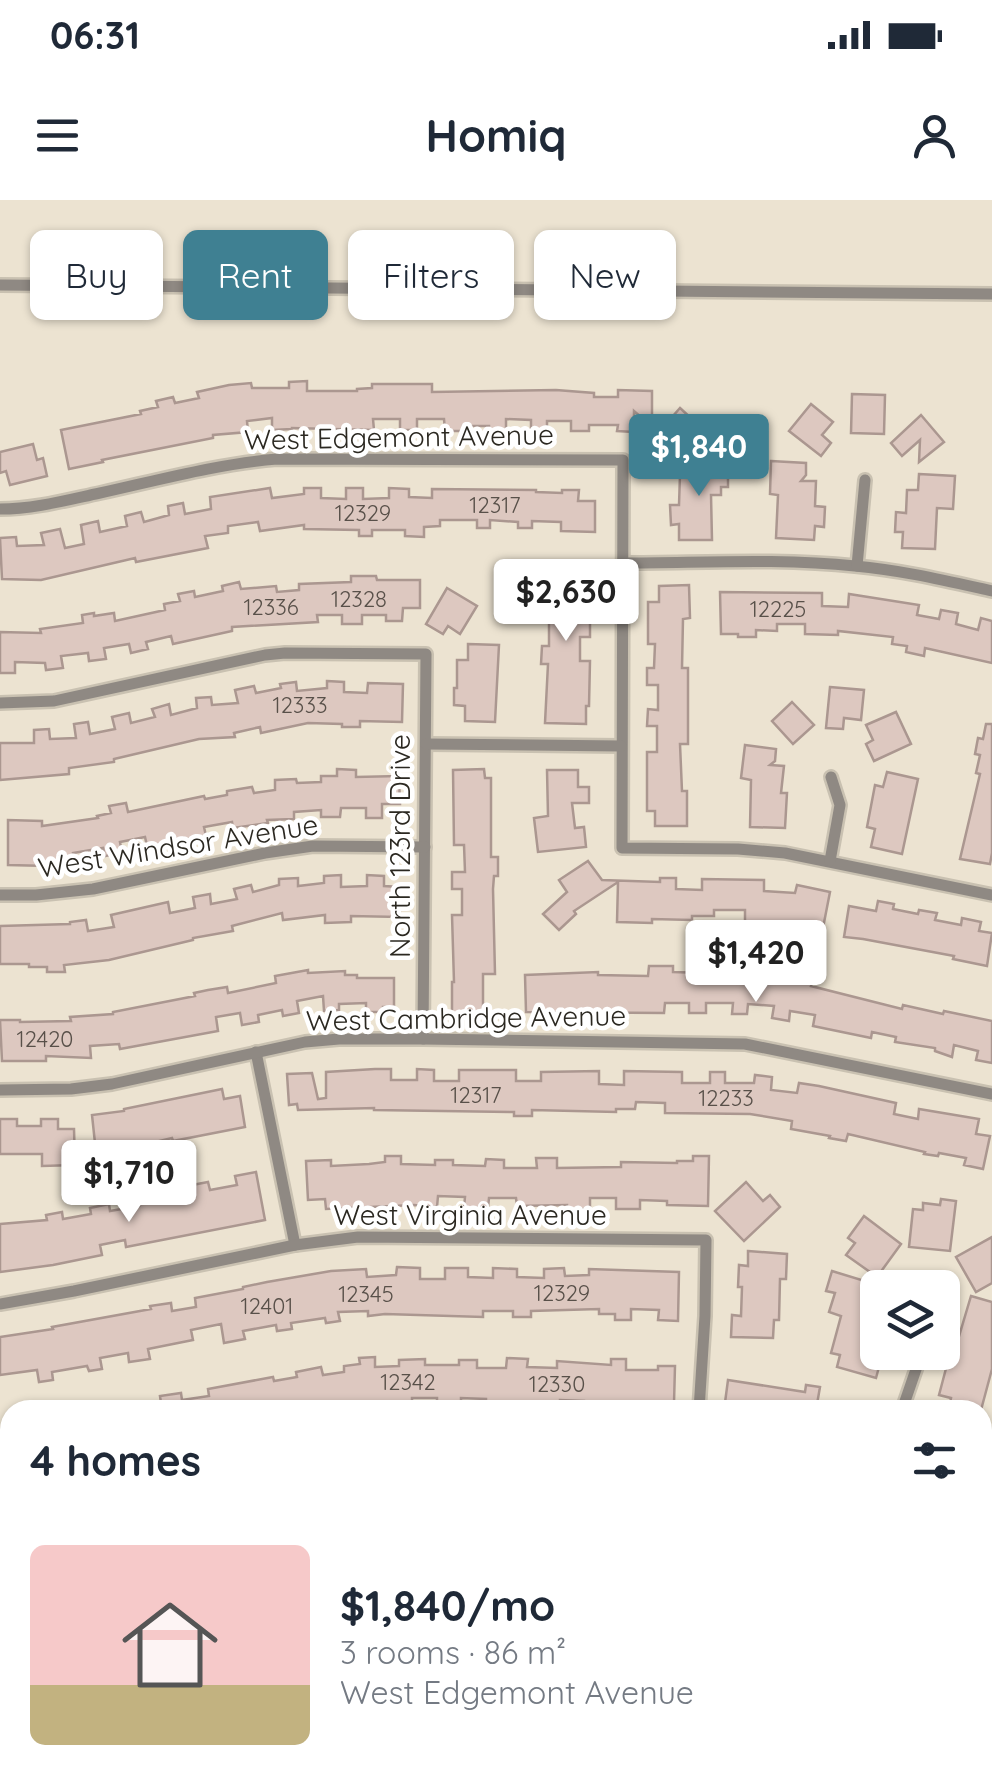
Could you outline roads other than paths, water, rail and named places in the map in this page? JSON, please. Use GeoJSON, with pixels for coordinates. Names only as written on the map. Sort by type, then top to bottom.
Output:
{"type":"FeatureCollection","features":[{"type":"Feature","properties":{"kind":"street"},"geometry":{"type":"LineString","coordinates":[[0,285],[992,294]]}},
{"type":"Feature","properties":{"kind":"street","name":"West Edgemont Avenue"},"geometry":{"type":"LineString","coordinates":[[0,509],[46,505],[209,469],[277,459],[623,460],[623,563]]}},
{"type":"Feature","properties":{"kind":"street"},"geometry":{"type":"LineString","coordinates":[[857,566],[865,480]]}},
{"type":"Feature","properties":{"kind":"street"},"geometry":{"type":"LineString","coordinates":[[992,591],[857,566],[782,562],[623,563],[622,848],[760,850],[992,894]]}},
{"type":"Feature","properties":{"kind":"street","name":"North 123rd Drive"},"geometry":{"type":"LineString","coordinates":[[0,704],[54,700],[265,655],[426,654],[423,1038]]}},
{"type":"Feature","properties":{"kind":"street"},"geometry":{"type":"LineString","coordinates":[[426,744],[622,746]]}},
{"type":"Feature","properties":{"kind":"street"},"geometry":{"type":"LineString","coordinates":[[830,861],[840,805],[831,777]]}},
{"type":"Feature","properties":{"kind":"street","name":"West Windsor Avenue"},"geometry":{"type":"LineString","coordinates":[[0,895],[93,889],[313,846],[425,847]]}},
{"type":"Feature","properties":{"kind":"street","name":"West Cambridge Avenue"},"geometry":{"type":"LineString","coordinates":[[0,1090],[112,1084],[305,1042],[423,1038],[746,1044],[992,1094]]}},
{"type":"Feature","properties":{"kind":"street"},"geometry":{"type":"LineString","coordinates":[[256,1052],[295,1245]]}},
{"type":"Feature","properties":{"kind":"street","name":"West Virginia Avenue"},"geometry":{"type":"LineString","coordinates":[[0,1304],[330,1240],[706,1240],[699,1400]]}},
{"type":"Feature","properties":{"kind":"street"},"geometry":{"type":"LineString","coordinates":[[905,1400],[916,1370]]}}]}
